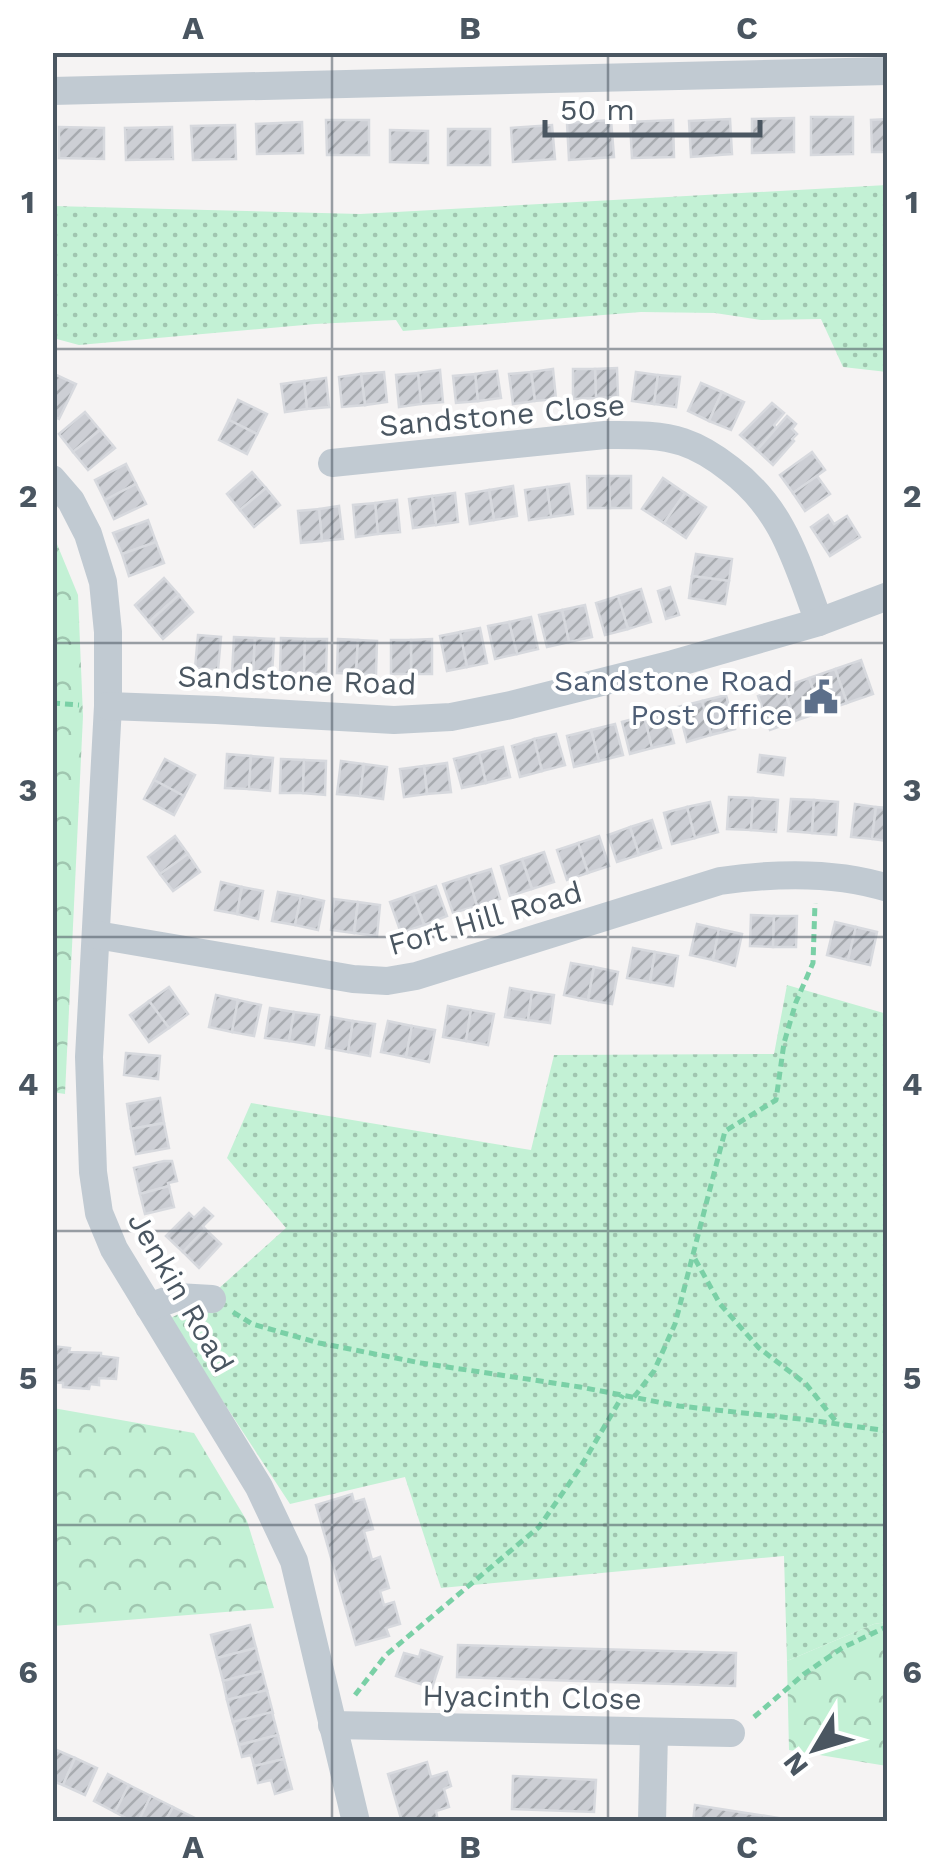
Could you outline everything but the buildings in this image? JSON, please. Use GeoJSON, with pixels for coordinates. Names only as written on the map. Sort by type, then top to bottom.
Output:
{"type":"FeatureCollection","features":[{"type":"Feature","properties":{"kind":"street"},"geometry":{"type":"LineString","coordinates":[[52,91],[888,71]]}},
{"type":"Feature","properties":{"kind":"street","name":"Sandstone Close"},"geometry":{"type":"LineString","coordinates":[[332,463],[605,435],[682,441],[712,455],[746,480],[768,504],[790,544],[819,622]]}},
{"type":"Feature","properties":{"kind":"street","name":"Jenkin Road"},"geometry":{"type":"LineString","coordinates":[[52,480],[71,502],[88,534],[103,582],[108,632],[108,706],[89,1057],[93,1172],[99,1213],[114,1249],[259,1487],[294,1561],[356,1822]]}},
{"type":"Feature","properties":{"kind":"street","name":"Sandstone Road"},"geometry":{"type":"LineString","coordinates":[[108,706],[394,720],[452,716],[673,664],[887,598]]}},
{"type":"Feature","properties":{"kind":"street","name":"Fort Hill Road"},"geometry":{"type":"LineString","coordinates":[[97,935],[334,976],[387,981],[416,976],[720,881],[816,876],[888,888]]}},
{"type":"Feature","properties":{"kind":"street"},"geometry":{"type":"LineString","coordinates":[[148,1307],[177,1298],[212,1299]]}},
{"type":"Feature","properties":{"kind":"street","name":"Hyacinth Close"},"geometry":{"type":"LineString","coordinates":[[332,1726],[731,1733]]}},
{"type":"Feature","properties":{"kind":"street"},"geometry":{"type":"LineString","coordinates":[[652,1822],[654,1732]]}},
{"type":"Feature","properties":{"kind":"path"},"geometry":{"type":"LineString","coordinates":[[634,1398],[654,1371],[676,1324],[724,1131],[776,1100],[784,1043],[813,963],[816,876]]}},
{"type":"Feature","properties":{"kind":"path"},"geometry":{"type":"LineString","coordinates":[[693,1256],[720,1304],[758,1348],[806,1384],[838,1424]]}},
{"type":"Feature","properties":{"kind":"path"},"geometry":{"type":"LineString","coordinates":[[212,1299],[252,1324],[319,1343],[679,1406],[888,1432]]}},
{"type":"Feature","properties":{"kind":"path"},"geometry":{"type":"LineString","coordinates":[[332,1726],[386,1655],[538,1527],[580,1468],[623,1396]]}},
{"type":"Feature","properties":{"kind":"path"},"geometry":{"type":"LineString","coordinates":[[731,1733],[842,1648],[888,1626]]}},
{"type":"Feature","properties":{"kind":"green space"},"geometry":{"type":"Polygon","coordinates":[[[887,185],[887,372],[843,367],[821,319],[761,320],[715,313],[641,312],[403,331],[396,320],[315,324],[79,345],[53,338],[53,206],[360,214],[887,185]]]}},
{"type":"Feature","properties":{"kind":"green space"},"geometry":{"type":"Polygon","coordinates":[[[52,532],[78,595],[83,716],[65,1094],[52,1092],[52,532]]]}},
{"type":"Feature","properties":{"kind":"green space"},"geometry":{"type":"Polygon","coordinates":[[[787,985],[887,1014],[887,1622],[787,1661],[784,1556],[441,1588],[405,1477],[290,1504],[169,1319],[207,1299],[286,1228],[227,1158],[251,1103],[531,1150],[554,1055],[774,1054],[787,985]]]}},
{"type":"Feature","properties":{"kind":"green space"},"geometry":{"type":"Polygon","coordinates":[[[53,1408],[194,1433],[247,1521],[274,1608],[53,1626],[53,1408]]]}},
{"type":"Feature","properties":{"kind":"green space"},"geometry":{"type":"Polygon","coordinates":[[[887,1622],[887,1766],[789,1750],[787,1661],[887,1622]]]}},
{"type":"Feature","properties":{"kind":"place","name":"Sandstone Road Post Office"},"geometry":{"type":"Point","coordinates":[821,697]}}]}
